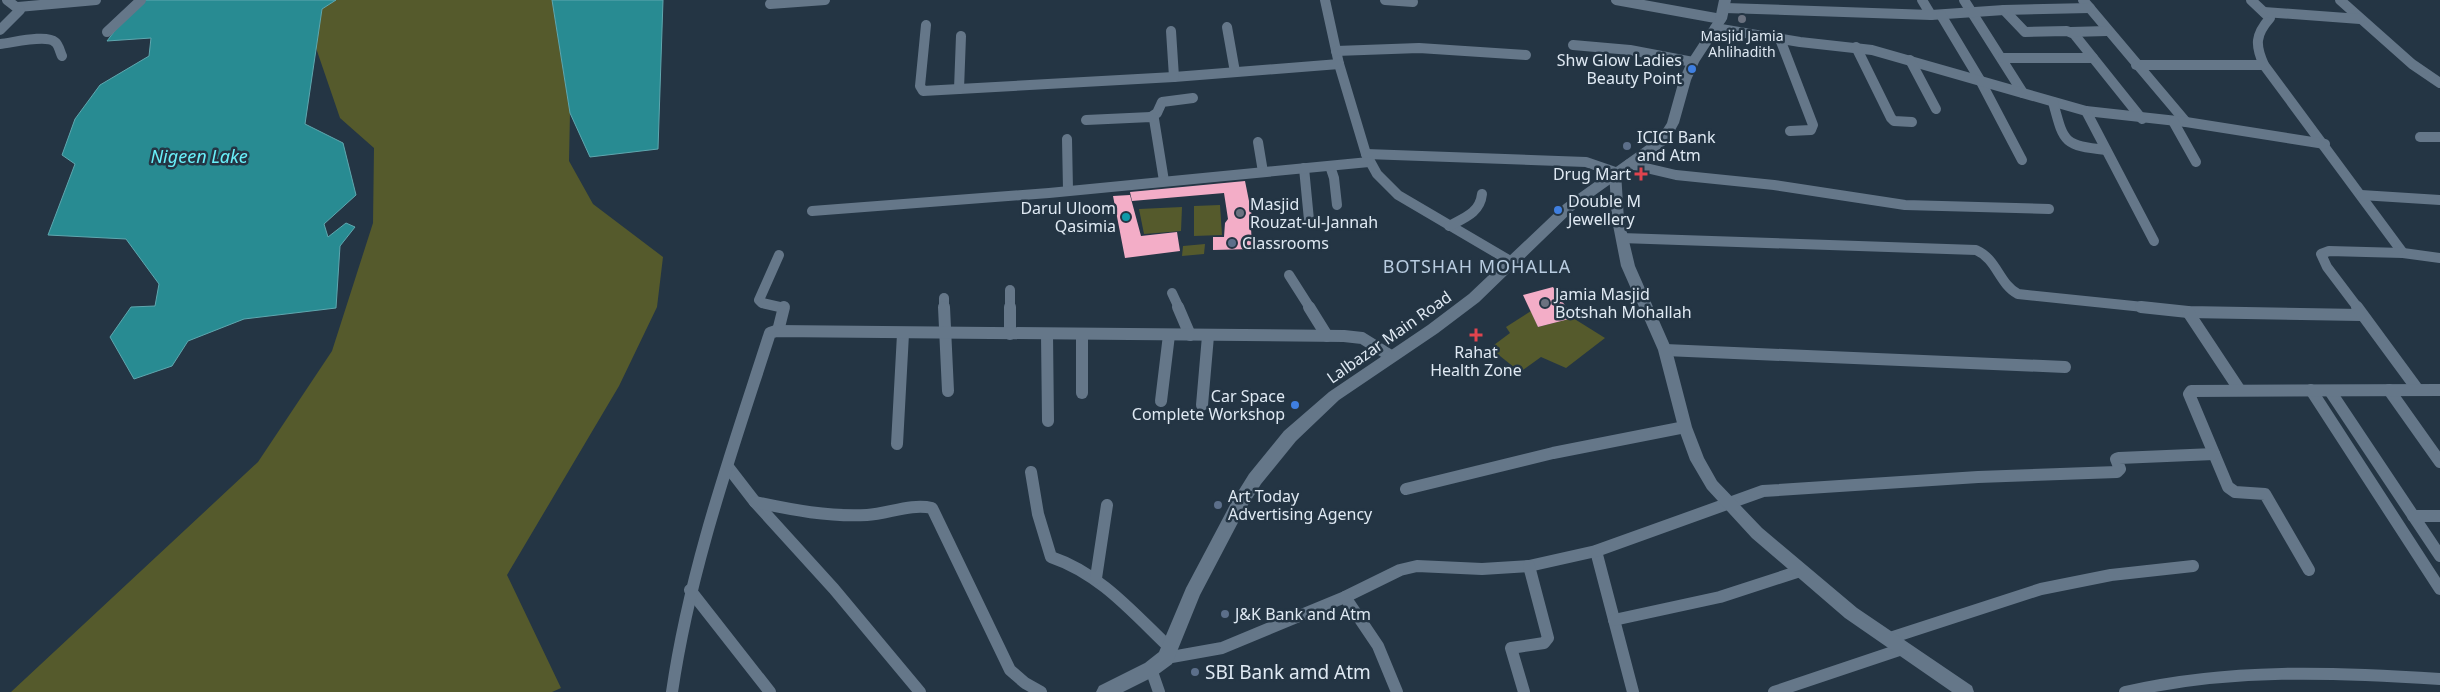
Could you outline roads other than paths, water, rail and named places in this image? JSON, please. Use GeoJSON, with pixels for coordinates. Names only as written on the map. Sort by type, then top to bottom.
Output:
{"type":"FeatureCollection","features":[{"type":"Feature","properties":{"kind":"main road","name":"Lalbazar Main Road"},"geometry":{"type":"LineString","coordinates":[[1168,653],[1192,592],[1237,508],[1255,479],[1290,436],[1334,396],[1455,313],[1569,207],[1615,172],[1658,144],[1667,135],[1674,123],[1685,80],[1693,62],[1721,14]]}},
{"type":"Feature","properties":{"kind":"main road"},"geometry":{"type":"LineString","coordinates":[[1106,692],[1151,670],[1168,653]]}},
{"type":"Feature","properties":{"kind":"street"},"geometry":{"type":"LineString","coordinates":[[7,0],[18,7],[96,0]]}},
{"type":"Feature","properties":{"kind":"street"},"geometry":{"type":"LineString","coordinates":[[107,32],[141,0]]}},
{"type":"Feature","properties":{"kind":"street"},"geometry":{"type":"LineString","coordinates":[[770,4],[826,0]]}},
{"type":"Feature","properties":{"kind":"street"},"geometry":{"type":"LineString","coordinates":[[1325,0],[1339,64],[1367,158],[1386,184],[1398,195],[1512,262]]}},
{"type":"Feature","properties":{"kind":"street"},"geometry":{"type":"LineString","coordinates":[[1385,0],[1413,2]]}},
{"type":"Feature","properties":{"kind":"street"},"geometry":{"type":"LineString","coordinates":[[1616,0],[1721,14],[1780,39],[1856,47],[1910,60],[2086,111],[2142,119],[2186,122],[2324,144]]}},
{"type":"Feature","properties":{"kind":"street"},"geometry":{"type":"LineString","coordinates":[[1922,0],[1931,15]]}},
{"type":"Feature","properties":{"kind":"street"},"geometry":{"type":"LineString","coordinates":[[1964,0],[2003,58],[2023,93]]}},
{"type":"Feature","properties":{"kind":"street"},"geometry":{"type":"LineString","coordinates":[[2083,0],[2186,122]]}},
{"type":"Feature","properties":{"kind":"street"},"geometry":{"type":"LineString","coordinates":[[2251,0],[2270,18],[2258,31],[2255,46],[2264,65],[2403,253]]}},
{"type":"Feature","properties":{"kind":"street"},"geometry":{"type":"LineString","coordinates":[[2340,0],[2412,64],[2440,83]]}},
{"type":"Feature","properties":{"kind":"street"},"geometry":{"type":"LineString","coordinates":[[1721,14],[1767,4],[1931,15],[2004,10],[2090,8]]}},
{"type":"Feature","properties":{"kind":"street"},"geometry":{"type":"LineString","coordinates":[[0,30],[18,13],[18,7]]}},
{"type":"Feature","properties":{"kind":"street"},"geometry":{"type":"LineString","coordinates":[[2004,10],[2019,29],[2025,32],[2108,30]]}},
{"type":"Feature","properties":{"kind":"street"},"geometry":{"type":"LineString","coordinates":[[2264,12],[2360,19]]}},
{"type":"Feature","properties":{"kind":"street"},"geometry":{"type":"LineString","coordinates":[[1941,15],[1980,80],[2022,160]]}},
{"type":"Feature","properties":{"kind":"street"},"geometry":{"type":"LineString","coordinates":[[926,25],[920,90],[1174,77],[1339,64]]}},
{"type":"Feature","properties":{"kind":"street"},"geometry":{"type":"LineString","coordinates":[[1227,27],[1235,72]]}},
{"type":"Feature","properties":{"kind":"street"},"geometry":{"type":"LineString","coordinates":[[1171,31],[1174,77]]}},
{"type":"Feature","properties":{"kind":"street"},"geometry":{"type":"LineString","coordinates":[[2071,32],[2142,119]]}},
{"type":"Feature","properties":{"kind":"street"},"geometry":{"type":"LineString","coordinates":[[959,89],[961,36]]}},
{"type":"Feature","properties":{"kind":"street"},"geometry":{"type":"LineString","coordinates":[[1780,39],[1813,126],[1811,130],[1790,130]]}},
{"type":"Feature","properties":{"kind":"street"},"geometry":{"type":"LineString","coordinates":[[0,44],[30,40],[50,40],[55,43],[62,56]]}},
{"type":"Feature","properties":{"kind":"street"},"geometry":{"type":"LineString","coordinates":[[1573,45],[1625,50],[1693,62]]}},
{"type":"Feature","properties":{"kind":"street"},"geometry":{"type":"LineString","coordinates":[[1856,47],[1891,118],[1894,121],[1912,122]]}},
{"type":"Feature","properties":{"kind":"street"},"geometry":{"type":"LineString","coordinates":[[1336,51],[1419,48],[1526,55]]}},
{"type":"Feature","properties":{"kind":"street"},"geometry":{"type":"LineString","coordinates":[[2003,58],[2093,58]]}},
{"type":"Feature","properties":{"kind":"street"},"geometry":{"type":"LineString","coordinates":[[1910,60],[1936,110]]}},
{"type":"Feature","properties":{"kind":"street"},"geometry":{"type":"LineString","coordinates":[[2136,65],[2264,65]]}},
{"type":"Feature","properties":{"kind":"street"},"geometry":{"type":"LineString","coordinates":[[1086,120],[1151,117],[1158,113],[1162,102],[1193,98]]}},
{"type":"Feature","properties":{"kind":"street"},"geometry":{"type":"LineString","coordinates":[[2053,102],[2062,136],[2067,142],[2077,147],[2106,150]]}},
{"type":"Feature","properties":{"kind":"street"},"geometry":{"type":"LineString","coordinates":[[2086,111],[2154,241]]}},
{"type":"Feature","properties":{"kind":"street"},"geometry":{"type":"LineString","coordinates":[[1151,117],[1154,120],[1164,180]]}},
{"type":"Feature","properties":{"kind":"street"},"geometry":{"type":"LineString","coordinates":[[2173,121],[2196,162]]}},
{"type":"Feature","properties":{"kind":"street"},"geometry":{"type":"LineString","coordinates":[[2420,137],[2440,137]]}},
{"type":"Feature","properties":{"kind":"street"},"geometry":{"type":"LineString","coordinates":[[1067,139],[1068,190]]}},
{"type":"Feature","properties":{"kind":"street"},"geometry":{"type":"LineString","coordinates":[[1258,142],[1263,172]]}},
{"type":"Feature","properties":{"kind":"street"},"geometry":{"type":"LineString","coordinates":[[812,210],[1068,190],[1330,166],[1367,158],[1586,162],[1615,172],[1615,194],[1621,238],[1628,266],[1665,350],[1685,427],[1697,460],[1712,484],[1757,533],[1800,571],[1887,639],[1966,692]]}},
{"type":"Feature","properties":{"kind":"street"},"geometry":{"type":"LineString","coordinates":[[1629,164],[1650,172],[1684,178],[1756,183],[1900,204],[2049,209]]}},
{"type":"Feature","properties":{"kind":"street"},"geometry":{"type":"LineString","coordinates":[[1330,166],[1334,178],[1336,205]]}},
{"type":"Feature","properties":{"kind":"street"},"geometry":{"type":"LineString","coordinates":[[1304,168],[1309,220]]}},
{"type":"Feature","properties":{"kind":"street"},"geometry":{"type":"LineString","coordinates":[[1449,226],[1480,209],[1483,203],[1482,194]]}},
{"type":"Feature","properties":{"kind":"street"},"geometry":{"type":"LineString","coordinates":[[2361,195],[2440,200]]}},
{"type":"Feature","properties":{"kind":"street"},"geometry":{"type":"LineString","coordinates":[[1621,238],[1976,250],[1987,254],[2006,285],[2011,291],[2018,294],[2188,312],[2362,315]]}},
{"type":"Feature","properties":{"kind":"street"},"geometry":{"type":"LineString","coordinates":[[2418,390],[2327,267],[2321,254],[2329,251],[2403,253],[2440,258]]}},
{"type":"Feature","properties":{"kind":"street"},"geometry":{"type":"LineString","coordinates":[[778,331],[784,307],[762,303],[759,300],[780,255]]}},
{"type":"Feature","properties":{"kind":"street"},"geometry":{"type":"LineString","coordinates":[[1289,275],[1327,336]]}},
{"type":"Feature","properties":{"kind":"street"},"geometry":{"type":"LineString","coordinates":[[1010,290],[1010,334]]}},
{"type":"Feature","properties":{"kind":"street"},"geometry":{"type":"LineString","coordinates":[[1172,293],[1190,336]]}},
{"type":"Feature","properties":{"kind":"street"},"geometry":{"type":"LineString","coordinates":[[944,298],[948,390]]}},
{"type":"Feature","properties":{"kind":"street"},"geometry":{"type":"LineString","coordinates":[[2188,312],[2238,389]]}},
{"type":"Feature","properties":{"kind":"street"},"geometry":{"type":"LineString","coordinates":[[672,692],[678,645],[705,535],[770,333],[778,331],[903,334],[1327,336],[1362,338],[1391,356]]}},
{"type":"Feature","properties":{"kind":"street"},"geometry":{"type":"LineString","coordinates":[[897,444],[903,334]]}},
{"type":"Feature","properties":{"kind":"street"},"geometry":{"type":"LineString","coordinates":[[1047,334],[1048,421]]}},
{"type":"Feature","properties":{"kind":"street"},"geometry":{"type":"LineString","coordinates":[[1082,335],[1082,393]]}},
{"type":"Feature","properties":{"kind":"street"},"geometry":{"type":"LineString","coordinates":[[1161,401],[1169,335]]}},
{"type":"Feature","properties":{"kind":"street"},"geometry":{"type":"LineString","coordinates":[[1202,405],[1208,336]]}},
{"type":"Feature","properties":{"kind":"street"},"geometry":{"type":"LineString","coordinates":[[1665,350],[2065,367]]}},
{"type":"Feature","properties":{"kind":"street"},"geometry":{"type":"LineString","coordinates":[[2309,570],[2268,498],[2260,493],[2235,492],[2231,490],[2189,394],[2195,389],[2440,390]]}},
{"type":"Feature","properties":{"kind":"street"},"geometry":{"type":"LineString","coordinates":[[2311,390],[2440,589]]}},
{"type":"Feature","properties":{"kind":"street"},"geometry":{"type":"LineString","coordinates":[[2388,390],[2440,462]]}},
{"type":"Feature","properties":{"kind":"street"},"geometry":{"type":"LineString","coordinates":[[2330,391],[2440,556]]}},
{"type":"Feature","properties":{"kind":"street"},"geometry":{"type":"LineString","coordinates":[[1406,489],[1553,453],[1685,427]]}},
{"type":"Feature","properties":{"kind":"street"},"geometry":{"type":"LineString","coordinates":[[1031,472],[1038,514],[1048,553],[1051,557],[1072,564],[1096,578],[1168,653],[1222,648],[1345,597],[1400,570],[1417,566],[1482,569],[1529,566],[1596,550],[1763,491],[1978,477],[2117,472],[2120,468],[2116,459],[2119,458],[2214,454]]}},
{"type":"Feature","properties":{"kind":"street"},"geometry":{"type":"LineString","coordinates":[[728,467],[755,502],[834,589],[920,692]]}},
{"type":"Feature","properties":{"kind":"street"},"geometry":{"type":"LineString","coordinates":[[755,502],[853,515],[876,515],[922,507],[932,508],[1010,670],[1025,683],[1042,692]]}},
{"type":"Feature","properties":{"kind":"street"},"geometry":{"type":"LineString","coordinates":[[1096,578],[1107,505]]}},
{"type":"Feature","properties":{"kind":"street"},"geometry":{"type":"LineString","coordinates":[[2413,516],[2440,516]]}},
{"type":"Feature","properties":{"kind":"street"},"geometry":{"type":"LineString","coordinates":[[1596,550],[1633,692]]}},
{"type":"Feature","properties":{"kind":"street"},"geometry":{"type":"LineString","coordinates":[[1524,692],[1511,648],[1544,643],[1548,638],[1529,566]]}},
{"type":"Feature","properties":{"kind":"street"},"geometry":{"type":"LineString","coordinates":[[1887,639],[2042,589],[2111,575],[2193,566]]}},
{"type":"Feature","properties":{"kind":"street"},"geometry":{"type":"LineString","coordinates":[[1614,620],[1720,597],[1800,571]]}},
{"type":"Feature","properties":{"kind":"street"},"geometry":{"type":"LineString","coordinates":[[690,590],[770,692]]}},
{"type":"Feature","properties":{"kind":"street"},"geometry":{"type":"LineString","coordinates":[[1345,597],[1378,646],[1397,692]]}},
{"type":"Feature","properties":{"kind":"street"},"geometry":{"type":"LineString","coordinates":[[1774,692],[1854,667],[1902,649]]}},
{"type":"Feature","properties":{"kind":"street"},"geometry":{"type":"LineString","coordinates":[[1151,670],[1159,692]]}},
{"type":"Feature","properties":{"kind":"street"},"geometry":{"type":"LineString","coordinates":[[2124,692],[2168,682],[2230,675],[2288,673],[2440,679]]}},
{"type":"Feature","properties":{"kind":"water","name":"Nigeen Lake"},"geometry":{"type":"Polygon","coordinates":[[[146,0],[336,0],[322,9],[305,124],[343,143],[356,195],[324,224],[328,237],[346,223],[355,227],[340,246],[336,308],[244,319],[188,341],[172,366],[134,379],[110,337],[131,307],[155,306],[159,284],[126,239],[48,235],[75,164],[62,155],[75,119],[100,85],[149,56],[151,38],[107,41],[126,16],[146,0]]]}},
{"type":"Feature","properties":{"kind":"water"},"geometry":{"type":"Polygon","coordinates":[[[552,0],[663,0],[658,149],[590,157],[570,113],[552,0]]]}},
{"type":"Feature","properties":{"kind":"place","name":"Masjid Jamia Ahlihadith"},"geometry":{"type":"Point","coordinates":[1742,19]}},
{"type":"Feature","properties":{"kind":"place","name":"Shw Glow Ladies Beauty Point"},"geometry":{"type":"Point","coordinates":[1692,69]}},
{"type":"Feature","properties":{"kind":"place","name":"ICICI Bank and Atm"},"geometry":{"type":"Point","coordinates":[1627,146]}},
{"type":"Feature","properties":{"kind":"place","name":"Drug Mart"},"geometry":{"type":"Point","coordinates":[1641,174]}},
{"type":"Feature","properties":{"kind":"place","name":"Double M Jewellery"},"geometry":{"type":"Point","coordinates":[1558,210]}},
{"type":"Feature","properties":{"kind":"place","name":"Masjid Rouzat-ul-Jannah"},"geometry":{"type":"Point","coordinates":[1240,213]}},
{"type":"Feature","properties":{"kind":"place","name":"Darul Uloom Qasimia"},"geometry":{"type":"Point","coordinates":[1126,217]}},
{"type":"Feature","properties":{"kind":"place","name":"Classrooms"},"geometry":{"type":"Point","coordinates":[1232,243]}},
{"type":"Feature","properties":{"kind":"place","name":"Jamia Masjid Botshah Mohallah"},"geometry":{"type":"Point","coordinates":[1545,303]}},
{"type":"Feature","properties":{"kind":"place","name":"Rahat Health Zone"},"geometry":{"type":"Point","coordinates":[1476,335]}},
{"type":"Feature","properties":{"kind":"place","name":"Car Space Complete Workshop"},"geometry":{"type":"Point","coordinates":[1295,405]}},
{"type":"Feature","properties":{"kind":"place","name":"Art Today Advertising Agency"},"geometry":{"type":"Point","coordinates":[1218,505]}},
{"type":"Feature","properties":{"kind":"place","name":"J&K Bank and Atm"},"geometry":{"type":"Point","coordinates":[1225,614]}},
{"type":"Feature","properties":{"kind":"place","name":"SBI Bank amd Atm"},"geometry":{"type":"Point","coordinates":[1195,672]}},
{"type":"Feature","properties":{"kind":"district","name":"BOTSHAH MOHALLA"},"geometry":{"type":"Point","coordinates":[1477,266]}}]}
